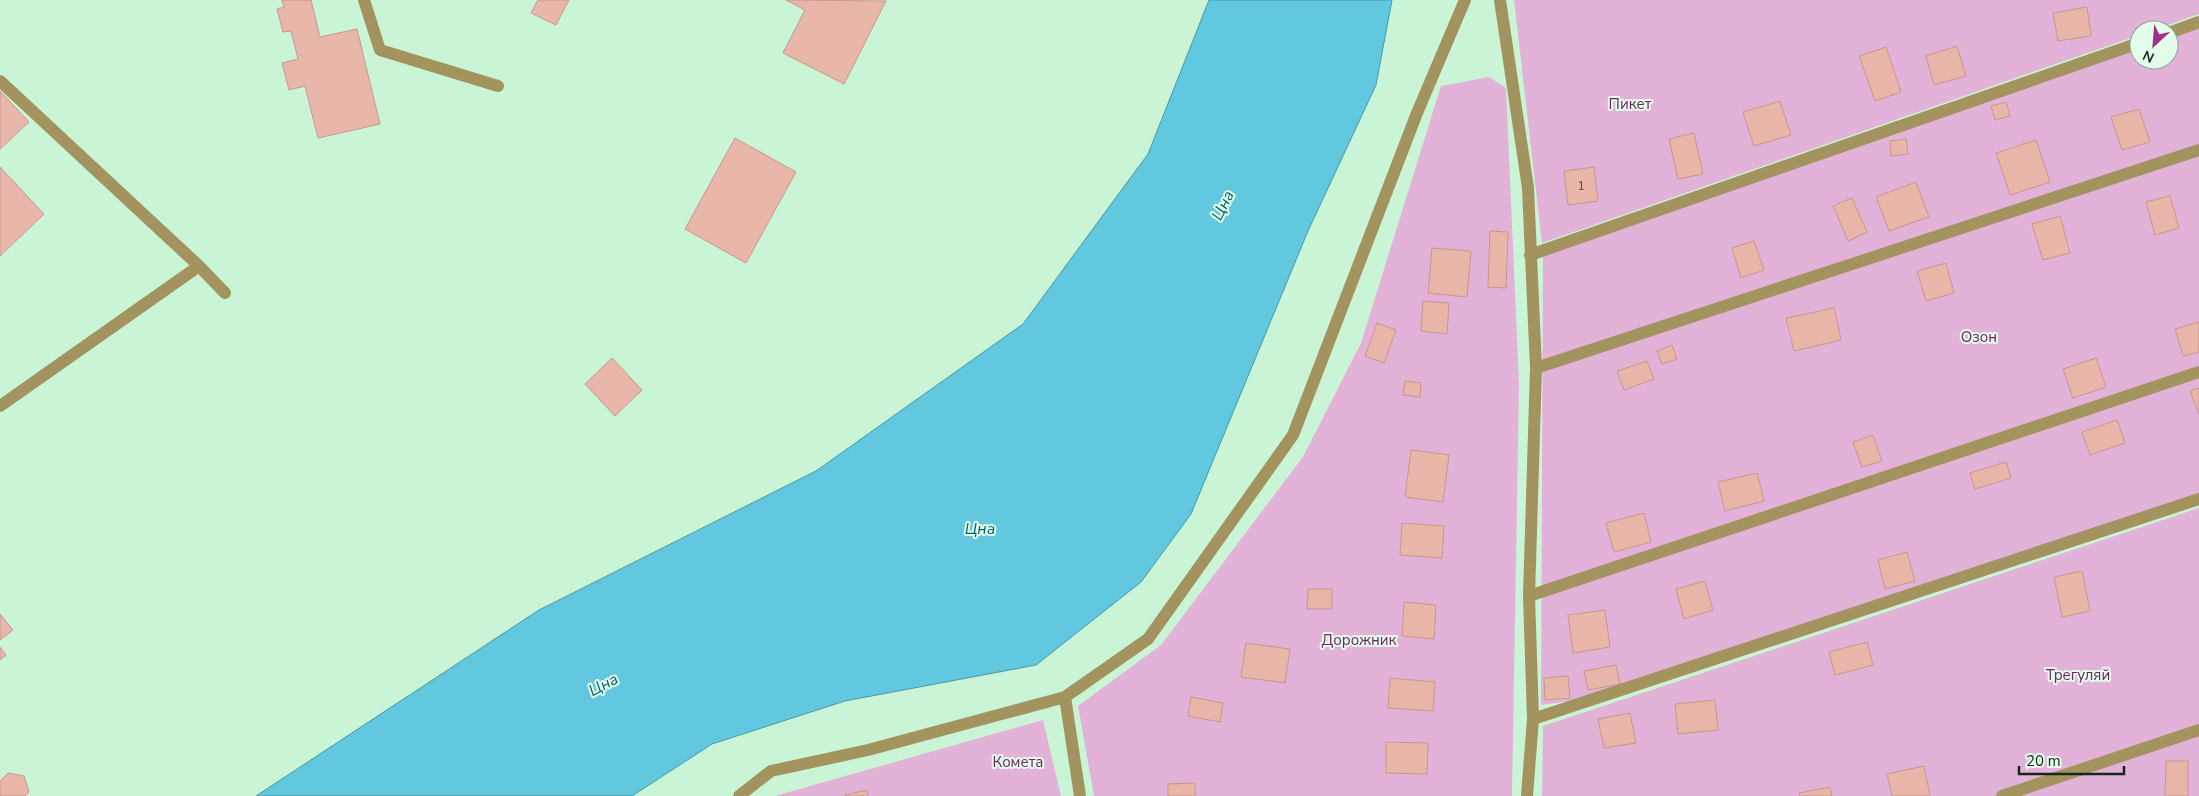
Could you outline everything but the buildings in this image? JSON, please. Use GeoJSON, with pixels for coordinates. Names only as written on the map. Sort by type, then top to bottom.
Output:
{"type":"FeatureCollection","features":[{"type":"Feature","properties":{"kind":"street"},"geometry":{"type":"LineString","coordinates":[[364,0],[380,50],[498,86]]}},
{"type":"Feature","properties":{"kind":"street"},"geometry":{"type":"LineString","coordinates":[[739,796],[771,771],[868,750],[1065,697],[1148,639],[1293,435],[1417,113],[1465,0]]}},
{"type":"Feature","properties":{"kind":"street"},"geometry":{"type":"LineString","coordinates":[[1500,0],[1528,188],[1536,368],[1530,596],[1533,718],[1527,796]]}},
{"type":"Feature","properties":{"kind":"street"},"geometry":{"type":"LineString","coordinates":[[2179,29],[2199,22]]}},
{"type":"Feature","properties":{"kind":"street"},"geometry":{"type":"LineString","coordinates":[[1530,255],[2129,46]]}},
{"type":"Feature","properties":{"kind":"street"},"geometry":{"type":"LineString","coordinates":[[0,81],[200,266],[225,293]]}},
{"type":"Feature","properties":{"kind":"street"},"geometry":{"type":"LineString","coordinates":[[1536,368],[2199,150]]}},
{"type":"Feature","properties":{"kind":"street"},"geometry":{"type":"LineString","coordinates":[[0,406],[200,266]]}},
{"type":"Feature","properties":{"kind":"street"},"geometry":{"type":"LineString","coordinates":[[1530,596],[2199,372]]}},
{"type":"Feature","properties":{"kind":"street"},"geometry":{"type":"LineString","coordinates":[[1533,718],[2199,499]]}},
{"type":"Feature","properties":{"kind":"street"},"geometry":{"type":"LineString","coordinates":[[1065,697],[1080,796]]}},
{"type":"Feature","properties":{"kind":"street"},"geometry":{"type":"LineString","coordinates":[[2002,796],[2199,730]]}},
{"type":"Feature","properties":{"kind":"green space","name":"Пикет"},"geometry":{"type":"Polygon","coordinates":[[[1514,0],[2199,0],[2199,14],[2179,21],[2129,20],[2129,38],[1542,243],[1514,0]]]}},
{"type":"Feature","properties":{"kind":"green space","name":"Озон"},"geometry":{"type":"Polygon","coordinates":[[[2199,28],[2199,496],[1578,700],[1541,705],[1543,256],[2129,52],[2129,70],[2179,70],[2179,35],[2199,28]]]}},
{"type":"Feature","properties":{"kind":"green space","name":"Дорожник"},"geometry":{"type":"Polygon","coordinates":[[[1489,77],[1506,88],[1519,384],[1512,796],[1094,796],[1078,706],[1161,645],[1303,457],[1361,343],[1441,86],[1489,77]]]}},
{"type":"Feature","properties":{"kind":"green space","name":"Трегуляй"},"geometry":{"type":"Polygon","coordinates":[[[2199,508],[2199,796],[1542,796],[1543,726],[2199,508]]]}},
{"type":"Feature","properties":{"kind":"green space","name":"Комета"},"geometry":{"type":"Polygon","coordinates":[[[1043,720],[1061,796],[775,796],[1043,720]]]}},
{"type":"Feature","properties":{"kind":"water","name":"Цна"},"geometry":{"type":"Polygon","coordinates":[[[1209,0],[1392,0],[1376,85],[1308,231],[1191,514],[1141,582],[1036,665],[845,701],[712,744],[632,796],[256,796],[539,610],[816,471],[1023,324],[1148,154],[1209,0]]]}}]}
